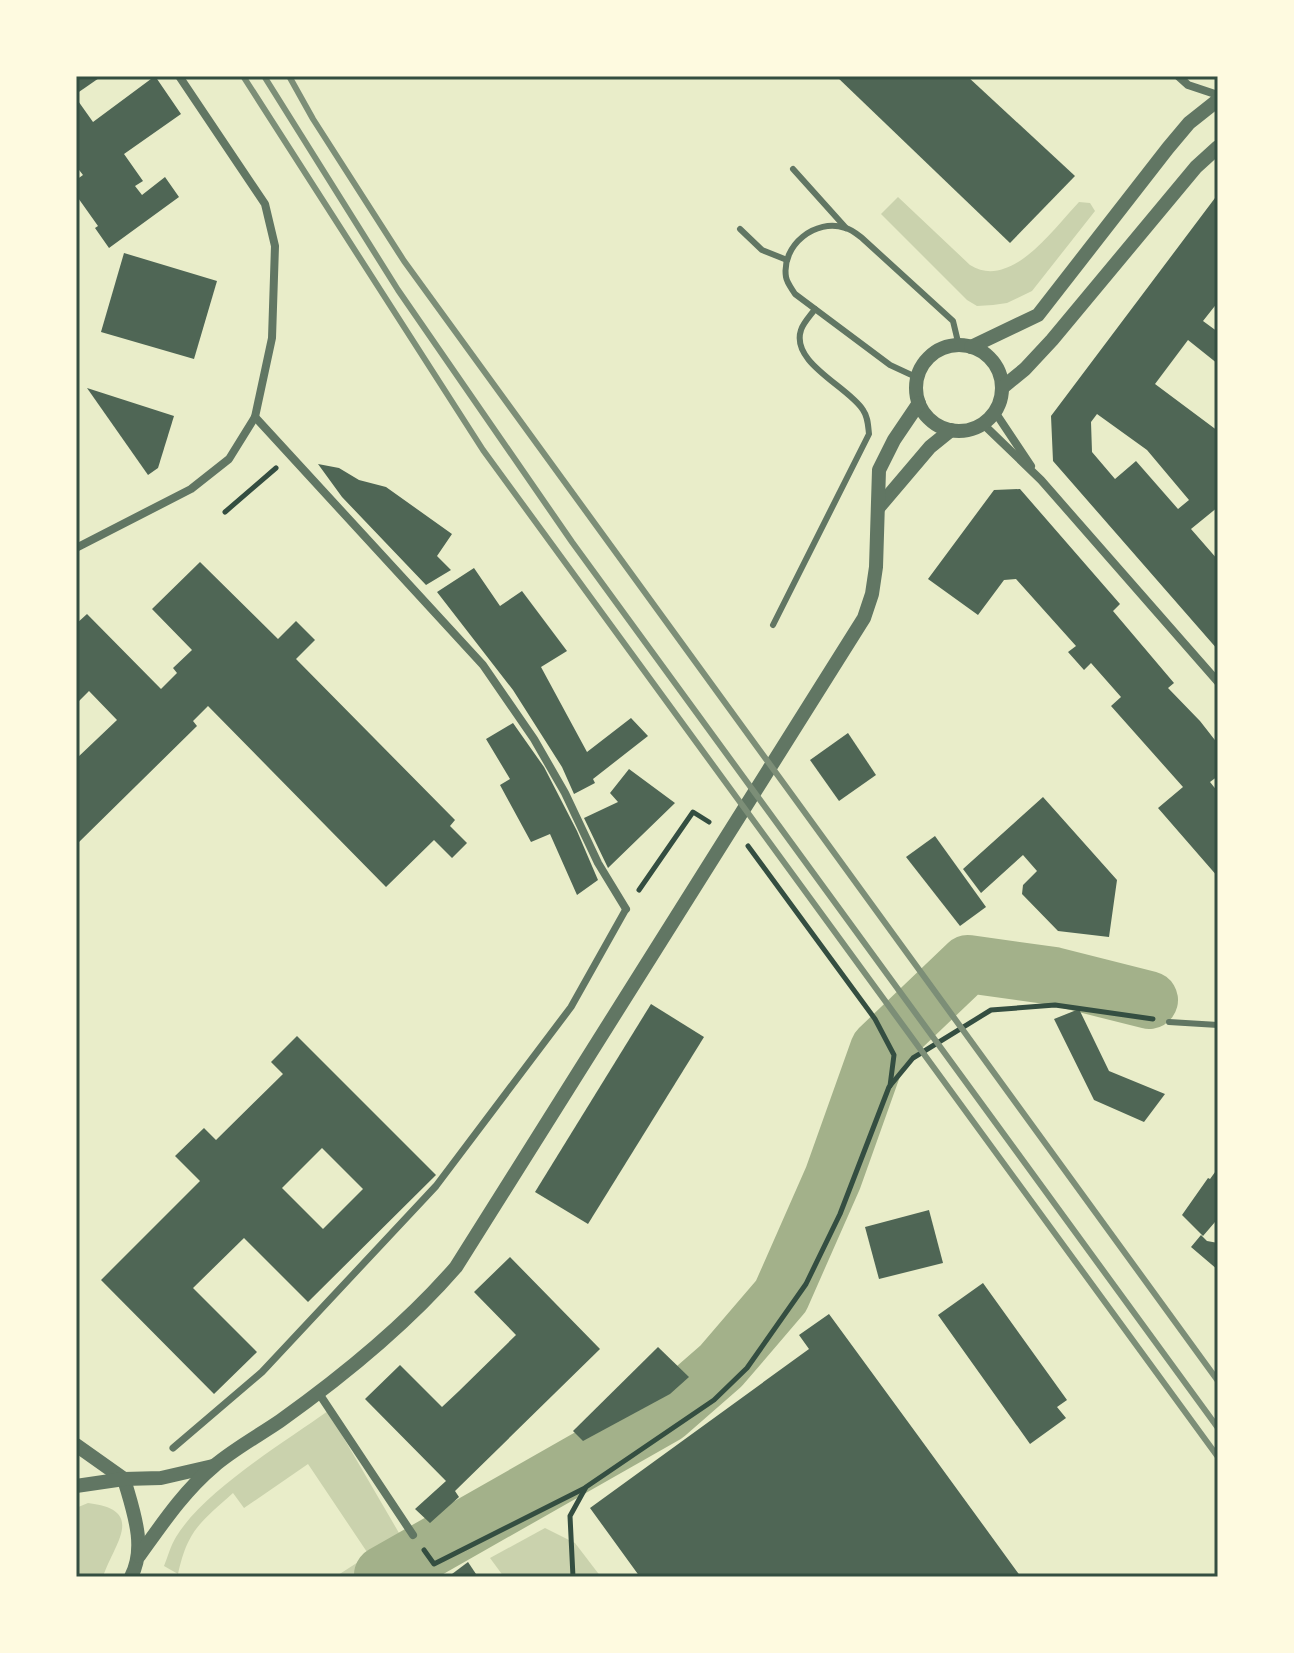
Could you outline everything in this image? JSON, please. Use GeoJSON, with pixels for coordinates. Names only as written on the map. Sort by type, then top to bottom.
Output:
{"type":"FeatureCollection","features":[{"type":"Feature","properties":{"kind":"street"},"geometry":{"type":"LineString","coordinates":[[76,548],[191,489],[229,459],[255,417],[272,338],[275,246],[265,204],[179,76]]}},
{"type":"Feature","properties":{"kind":"street"},"geometry":{"type":"LineString","coordinates":[[1178,76],[1188,85],[1218,98],[1189,123],[1168,148],[1038,315],[965,346],[945,348],[933,354],[918,378],[919,403],[926,415],[936,424],[951,430],[972,429],[983,424],[995,412],[1003,387],[1052,340],[1196,167],[1218,147]]}},
{"type":"Feature","properties":{"kind":"street"},"geometry":{"type":"LineString","coordinates":[[965,346],[990,358],[998,369],[1003,387]]}},
{"type":"Feature","properties":{"kind":"street"},"geometry":{"type":"LineString","coordinates":[[131,1577],[139,1556],[171,1510],[214,1466],[318,1391],[425,1303],[456,1267],[864,618],[876,567],[879,470],[894,440],[919,403]]}},
{"type":"Feature","properties":{"kind":"street"},"geometry":{"type":"LineString","coordinates":[[995,412],[1041,480]]}},
{"type":"Feature","properties":{"kind":"street"},"geometry":{"type":"LineString","coordinates":[[173,1448],[262,1372],[436,1186],[571,1007],[626,909],[598,863],[565,793],[534,739],[483,665],[255,417]]}},
{"type":"Feature","properties":{"kind":"street"},"geometry":{"type":"LineString","coordinates":[[983,424],[1041,480],[1218,682]]}},
{"type":"Feature","properties":{"kind":"street"},"geometry":{"type":"LineString","coordinates":[[879,507],[930,447],[951,430]]}},
{"type":"Feature","properties":{"kind":"street"},"geometry":{"type":"LineString","coordinates":[[318,1391],[413,1535]]}},
{"type":"Feature","properties":{"kind":"street"},"geometry":{"type":"LineString","coordinates":[[76,1445],[124,1479],[136,1521],[139,1556]]}},
{"type":"Feature","properties":{"kind":"street"},"geometry":{"type":"LineString","coordinates":[[76,1486],[124,1479],[161,1478],[214,1466]]}},
{"type":"Feature","properties":{"kind":"lane"},"geometry":{"type":"LineString","coordinates":[[793,169],[846,228],[875,249],[953,321],[965,346]]}},
{"type":"Feature","properties":{"kind":"lane"},"geometry":{"type":"LineString","coordinates":[[846,228],[825,225],[802,235],[787,260],[786,279],[795,294],[890,365],[918,378]]}},
{"type":"Feature","properties":{"kind":"lane"},"geometry":{"type":"LineString","coordinates":[[740,229],[762,250],[787,260]]}},
{"type":"Feature","properties":{"kind":"lane"},"geometry":{"type":"LineString","coordinates":[[773,625],[869,434],[863,408],[808,359],[800,345],[801,330],[815,309]]}},
{"type":"Feature","properties":{"kind":"lane"},"geometry":{"type":"LineString","coordinates":[[1169,1022],[1218,1025]]}},
{"type":"Feature","properties":{"kind":"path"},"geometry":{"type":"LineString","coordinates":[[225,512],[290,456]]}},
{"type":"Feature","properties":{"kind":"path"},"geometry":{"type":"LineString","coordinates":[[626,909],[693,812],[702,819]]}},
{"type":"Feature","properties":{"kind":"path"},"geometry":{"type":"LineString","coordinates":[[428,1556],[434,1564],[586,1487],[714,1400],[747,1368],[806,1284],[840,1214],[889,1087],[894,1055],[875,1019],[748,846]]}},
{"type":"Feature","properties":{"kind":"path"},"geometry":{"type":"LineString","coordinates":[[889,1087],[913,1058],[991,1010],[1055,1005],[1169,1022]]}},
{"type":"Feature","properties":{"kind":"path"},"geometry":{"type":"LineString","coordinates":[[573,1577],[570,1516],[586,1487]]}},
{"type":"Feature","properties":{"kind":"green space"},"geometry":{"type":"Polygon","coordinates":[[[898,197],[970,265],[985,271],[1001,270],[1030,253],[1079,202],[1090,203],[1095,211],[1032,291],[1007,303],[977,306],[967,300],[881,214],[898,197]]]}},
{"type":"Feature","properties":{"kind":"green space"},"geometry":{"type":"Polygon","coordinates":[[[328,1411],[406,1545],[365,1573],[369,1577],[335,1577],[369,1555],[308,1464],[244,1508],[233,1493],[191,1536],[178,1574],[164,1566],[176,1537],[205,1502],[328,1411]]]}},
{"type":"Feature","properties":{"kind":"green space"},"geometry":{"type":"Polygon","coordinates":[[[88,1503],[106,1507],[117,1513],[122,1521],[122,1531],[103,1577],[76,1577],[76,1508],[88,1503]]]}},
{"type":"Feature","properties":{"kind":"green space"},"geometry":{"type":"Polygon","coordinates":[[[545,1528],[575,1543],[601,1577],[504,1577],[490,1558],[545,1528]]]}},
{"type":"Feature","properties":{"kind":"building"},"geometry":{"type":"Polygon","coordinates":[[[76,76],[102,76],[76,94],[76,76]]]}},
{"type":"Feature","properties":{"kind":"building"},"geometry":{"type":"Polygon","coordinates":[[[155,76],[181,114],[124,154],[143,181],[135,186],[142,195],[165,177],[179,197],[109,248],[76,195],[76,180],[83,175],[76,166],[76,98],[93,122],[155,76]]]}},
{"type":"Feature","properties":{"kind":"building"},"geometry":{"type":"Polygon","coordinates":[[[836,76],[967,76],[1075,176],[1010,243],[836,76]]]}},
{"type":"Feature","properties":{"kind":"building"},"geometry":{"type":"Polygon","coordinates":[[[1218,194],[1218,302],[1203,321],[1218,332],[1218,364],[1188,340],[1155,384],[1218,431],[1218,507],[1191,529],[1218,560],[1218,650],[1053,461],[1051,416],[1218,194]],[[1097,414],[1091,422],[1092,452],[1115,479],[1136,461],[1178,509],[1189,500],[1147,450],[1097,414]]]}},
{"type":"Feature","properties":{"kind":"building"},"geometry":{"type":"Polygon","coordinates":[[[124,253],[217,281],[194,359],[101,332],[124,253]]]}},
{"type":"Feature","properties":{"kind":"building"},"geometry":{"type":"Polygon","coordinates":[[[87,388],[174,416],[158,468],[148,475],[87,388]]]}},
{"type":"Feature","properties":{"kind":"building"},"geometry":{"type":"Polygon","coordinates":[[[318,464],[339,468],[359,480],[386,487],[452,534],[437,556],[451,570],[426,585],[342,497],[318,464]]]}},
{"type":"Feature","properties":{"kind":"building"},"geometry":{"type":"Polygon","coordinates":[[[1020,489],[1120,604],[1113,611],[1174,683],[1168,688],[1218,744],[1218,776],[1210,782],[1218,792],[1218,877],[1158,808],[1183,787],[1111,706],[1121,697],[1091,663],[1084,670],[1068,652],[1076,646],[1016,579],[1004,580],[978,615],[928,579],[994,490],[1020,489]]]}},
{"type":"Feature","properties":{"kind":"building"},"geometry":{"type":"Polygon","coordinates":[[[200,562],[278,639],[296,621],[315,640],[296,659],[455,820],[450,826],[467,843],[452,858],[434,840],[386,887],[208,706],[193,721],[197,726],[76,845],[76,759],[117,720],[89,691],[76,704],[76,624],[87,614],[161,689],[177,673],[173,668],[192,650],[152,609],[200,562]]]}},
{"type":"Feature","properties":{"kind":"building"},"geometry":{"type":"Polygon","coordinates":[[[474,568],[500,606],[522,591],[567,651],[541,667],[587,752],[631,718],[648,736],[593,779],[595,783],[574,794],[562,767],[513,690],[437,592],[474,568]]]}},
{"type":"Feature","properties":{"kind":"building"},"geometry":{"type":"Polygon","coordinates":[[[513,723],[544,767],[598,880],[577,895],[550,834],[531,842],[500,785],[510,779],[486,739],[513,723]]]}},
{"type":"Feature","properties":{"kind":"building"},"geometry":{"type":"Polygon","coordinates":[[[848,733],[876,775],[839,801],[810,760],[848,733]]]}},
{"type":"Feature","properties":{"kind":"building"},"geometry":{"type":"Polygon","coordinates":[[[629,769],[675,803],[608,868],[584,818],[618,802],[610,793],[629,769]]]}},
{"type":"Feature","properties":{"kind":"building"},"geometry":{"type":"Polygon","coordinates":[[[1043,797],[1117,880],[1109,937],[1058,931],[1022,894],[1023,885],[1037,871],[1023,855],[981,893],[963,869],[1043,797]]]}},
{"type":"Feature","properties":{"kind":"building"},"geometry":{"type":"Polygon","coordinates":[[[935,836],[986,907],[960,926],[906,857],[935,836]]]}},
{"type":"Feature","properties":{"kind":"building"},"geometry":{"type":"Polygon","coordinates":[[[651,1004],[704,1037],[588,1224],[535,1192],[651,1004]]]}},
{"type":"Feature","properties":{"kind":"building"},"geometry":{"type":"Polygon","coordinates":[[[1079,1009],[1109,1071],[1165,1094],[1144,1122],[1094,1100],[1054,1019],[1079,1009]]]}},
{"type":"Feature","properties":{"kind":"building"},"geometry":{"type":"Polygon","coordinates":[[[297,1036],[436,1175],[308,1302],[244,1238],[193,1288],[257,1352],[214,1394],[101,1280],[200,1181],[175,1156],[204,1128],[216,1140],[283,1074],[271,1062],[297,1036]],[[322,1148],[282,1188],[323,1229],[363,1189],[322,1148]]]}},
{"type":"Feature","properties":{"kind":"building"},"geometry":{"type":"Polygon","coordinates":[[[1218,1168],[1218,1225],[1215,1222],[1203,1236],[1182,1215],[1218,1168]]]}},
{"type":"Feature","properties":{"kind":"building"},"geometry":{"type":"Polygon","coordinates":[[[929,1210],[943,1263],[879,1279],[865,1227],[929,1210]]]}},
{"type":"Feature","properties":{"kind":"building"},"geometry":{"type":"Polygon","coordinates":[[[1201,1235],[1207,1241],[1218,1243],[1218,1270],[1191,1247],[1201,1235]]]}},
{"type":"Feature","properties":{"kind":"building"},"geometry":{"type":"Polygon","coordinates":[[[510,1257],[600,1349],[455,1491],[459,1497],[430,1523],[415,1509],[446,1481],[365,1399],[400,1365],[442,1407],[459,1391],[516,1335],[474,1292],[510,1257]]]}},
{"type":"Feature","properties":{"kind":"building"},"geometry":{"type":"Polygon","coordinates":[[[983,1283],[1067,1400],[1057,1407],[1066,1418],[1030,1444],[938,1315],[983,1283]]]}},
{"type":"Feature","properties":{"kind":"building"},"geometry":{"type":"Polygon","coordinates":[[[829,1314],[1021,1577],[640,1577],[590,1508],[809,1349],[799,1335],[829,1314]]]}},
{"type":"Feature","properties":{"kind":"building"},"geometry":{"type":"Polygon","coordinates":[[[658,1347],[689,1377],[670,1394],[583,1441],[573,1431],[658,1347]]]}},
{"type":"Feature","properties":{"kind":"building"},"geometry":{"type":"Polygon","coordinates":[[[468,1562],[478,1577],[448,1577],[468,1562]]]}},
{"type":"Feature","properties":{"kind":"waterway"},"geometry":{"type":"LineString","coordinates":[[383,1575],[666,1414],[721,1366],[781,1296],[833,1178],[879,1049],[968,964],[1054,976],[1149,1000]]}},
{"type":"Feature","properties":{"kind":"railway"},"geometry":{"type":"LineString","coordinates":[[243,76],[483,450],[1218,1457]]}},
{"type":"Feature","properties":{"kind":"railway"},"geometry":{"type":"LineString","coordinates":[[264,76],[398,290],[572,542],[1218,1428]]}},
{"type":"Feature","properties":{"kind":"railway"},"geometry":{"type":"LineString","coordinates":[[289,76],[404,261],[1218,1381]]}}]}
